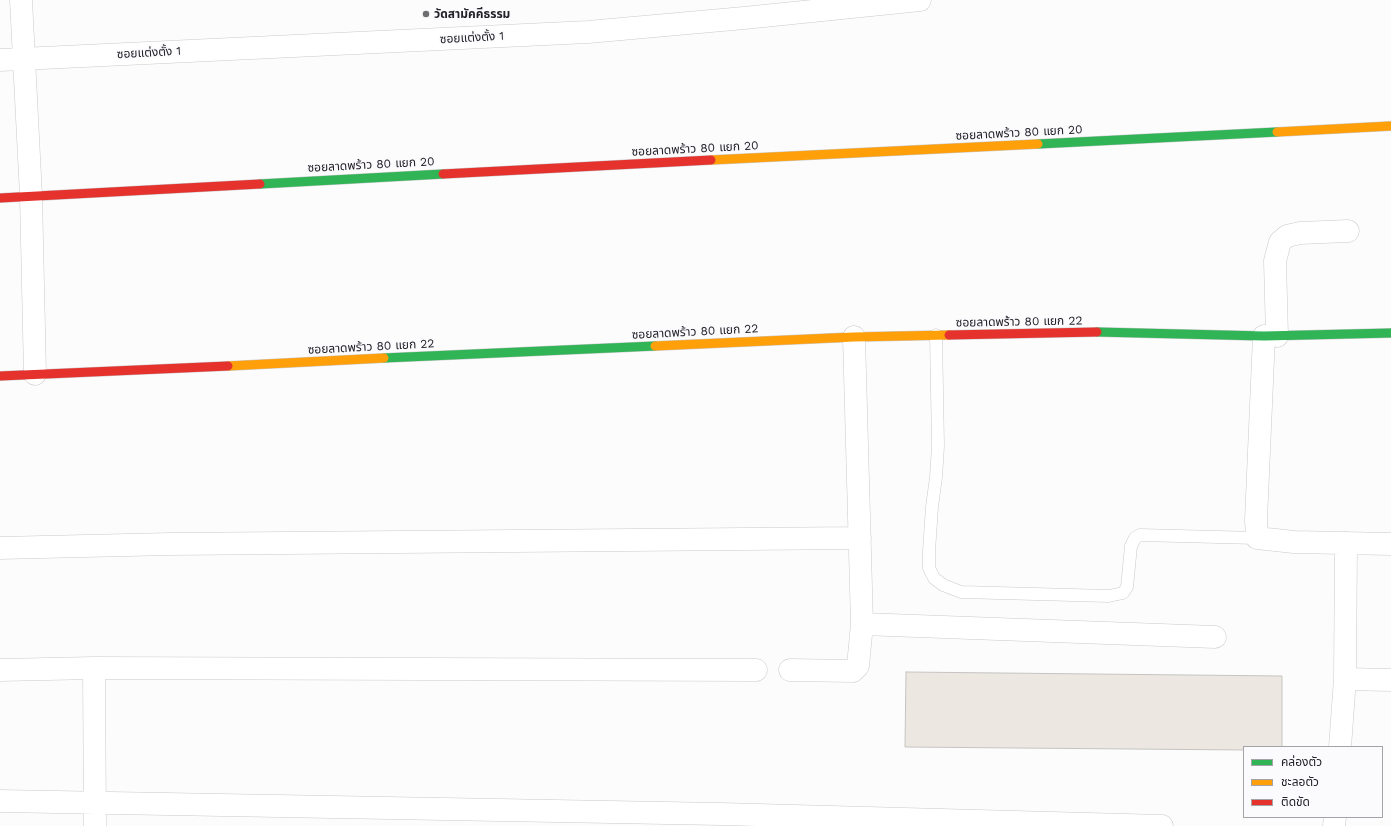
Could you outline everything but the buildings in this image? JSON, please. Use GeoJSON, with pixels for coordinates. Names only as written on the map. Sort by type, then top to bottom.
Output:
{"type":"FeatureCollection","features":[{"type":"Feature","properties":{"kind":"street"},"geometry":{"type":"LineString","coordinates":[[21,0],[31,196],[34,374]]}},
{"type":"Feature","properties":{"kind":"street","name":"ซอยแต่งตั้ง 1"},"geometry":{"type":"LineString","coordinates":[[0,60],[588,32],[920,0]]}},
{"type":"Feature","properties":{"kind":"street","name":"ซอยลาดพร้าว 80 แยก 20"},"geometry":{"type":"LineString","coordinates":[[0,198],[566,167],[1391,126]]}},
{"type":"Feature","properties":{"kind":"street"},"geometry":{"type":"LineString","coordinates":[[1348,231],[1300,233],[1287,236],[1280,242],[1275,261],[1256,520],[1257,538],[1294,542],[1391,544]]}},
{"type":"Feature","properties":{"kind":"street","name":"ซอยลาดพร้าว 80 แยก 22"},"geometry":{"type":"LineString","coordinates":[[0,376],[854,337],[1097,332],[1270,336],[1391,333]]}},
{"type":"Feature","properties":{"kind":"street"},"geometry":{"type":"LineString","coordinates":[[790,670],[853,671],[858,666],[862,624],[854,337]]}},
{"type":"Feature","properties":{"kind":"street"},"geometry":{"type":"LineString","coordinates":[[0,548],[186,543],[860,538]]}},
{"type":"Feature","properties":{"kind":"street"},"geometry":{"type":"LineString","coordinates":[[1340,746],[1344,679],[1346,543]]}},
{"type":"Feature","properties":{"kind":"street"},"geometry":{"type":"LineString","coordinates":[[862,624],[1215,638]]}},
{"type":"Feature","properties":{"kind":"street"},"geometry":{"type":"LineString","coordinates":[[0,670],[94,668],[756,670]]}},
{"type":"Feature","properties":{"kind":"street"},"geometry":{"type":"LineString","coordinates":[[94,668],[95,826]]}},
{"type":"Feature","properties":{"kind":"street"},"geometry":{"type":"LineString","coordinates":[[1344,679],[1391,680]]}},
{"type":"Feature","properties":{"kind":"street"},"geometry":{"type":"LineString","coordinates":[[0,801],[713,814],[1162,826]]}},
{"type":"Feature","properties":{"kind":"lane"},"geometry":{"type":"LineString","coordinates":[[936,335],[938,446],[932,507],[929,568],[934,578],[943,585],[961,592],[1109,596],[1123,593],[1127,587],[1131,546],[1135,538],[1140,535],[1257,538]]}},
{"type":"Feature","properties":{"kind":"traffic: fast"},"geometry":{"type":"LineString","coordinates":[[1038,144],[1277,132]]}},
{"type":"Feature","properties":{"kind":"traffic: fast"},"geometry":{"type":"LineString","coordinates":[[260,184],[443,174]]}},
{"type":"Feature","properties":{"kind":"traffic: fast"},"geometry":{"type":"LineString","coordinates":[[1097,332],[1264,336],[1391,333]]}},
{"type":"Feature","properties":{"kind":"traffic: fast"},"geometry":{"type":"LineString","coordinates":[[384,358],[655,346]]}},
{"type":"Feature","properties":{"kind":"traffic: slow"},"geometry":{"type":"LineString","coordinates":[[1277,132],[1391,126]]}},
{"type":"Feature","properties":{"kind":"traffic: slow"},"geometry":{"type":"LineString","coordinates":[[711,160],[1038,144]]}},
{"type":"Feature","properties":{"kind":"traffic: slow"},"geometry":{"type":"LineString","coordinates":[[655,346],[854,337],[949,335]]}},
{"type":"Feature","properties":{"kind":"traffic: slow"},"geometry":{"type":"LineString","coordinates":[[228,366],[384,358]]}},
{"type":"Feature","properties":{"kind":"traffic: jam"},"geometry":{"type":"LineString","coordinates":[[443,174],[711,160]]}},
{"type":"Feature","properties":{"kind":"traffic: jam"},"geometry":{"type":"LineString","coordinates":[[0,198],[260,184]]}},
{"type":"Feature","properties":{"kind":"traffic: jam"},"geometry":{"type":"LineString","coordinates":[[949,335],[1097,332]]}},
{"type":"Feature","properties":{"kind":"traffic: jam"},"geometry":{"type":"LineString","coordinates":[[0,376],[228,366]]}},
{"type":"Feature","properties":{"kind":"place","name":"วัดสามัคคีธรรม"},"geometry":{"type":"Point","coordinates":[426,14]}}]}
